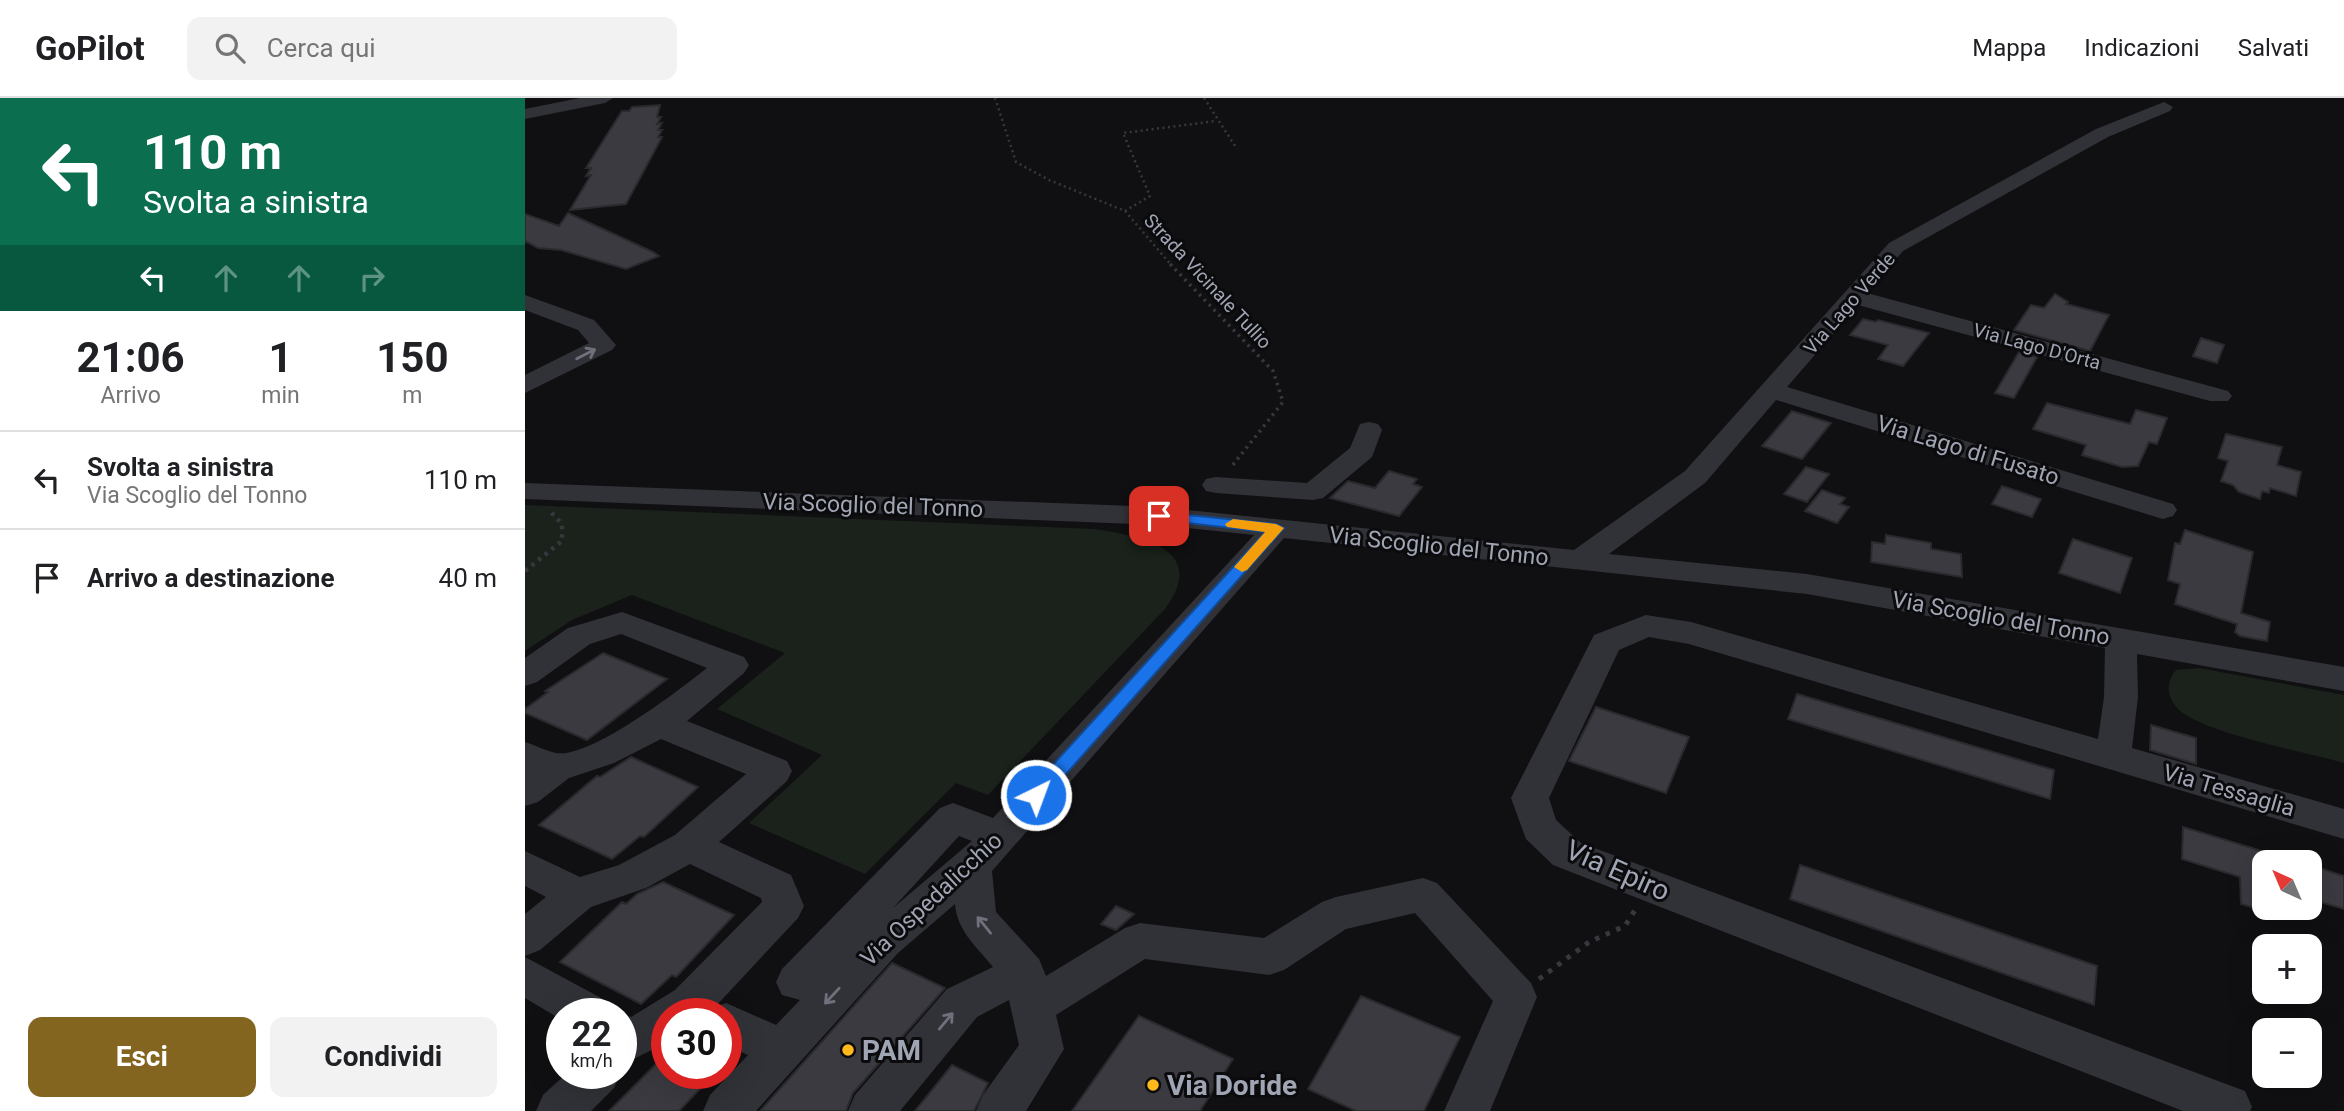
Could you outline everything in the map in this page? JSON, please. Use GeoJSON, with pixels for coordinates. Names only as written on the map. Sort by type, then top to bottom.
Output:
{"type":"FeatureCollection","features":[{"type":"Feature","properties":{"kind":"street"},"geometry":{"type":"LineString","coordinates":[[525,114],[605,98]]}},
{"type":"Feature","properties":{"kind":"street","name":"Via Lago Verde"},"geometry":{"type":"LineString","coordinates":[[1579,561],[1695,478],[1896,247],[2102,133],[2164,107]]}},
{"type":"Feature","properties":{"kind":"street","name":"Via Lago D'Orta"},"geometry":{"type":"LineString","coordinates":[[1855,297],[2219,396]]}},
{"type":"Feature","properties":{"kind":"street"},"geometry":{"type":"LineString","coordinates":[[525,302],[586,325],[604,345],[525,385]]}},
{"type":"Feature","properties":{"kind":"street","name":"Via Lago di Fusato"},"geometry":{"type":"LineString","coordinates":[[1773,391],[2163,510]]}},
{"type":"Feature","properties":{"kind":"street"},"geometry":{"type":"LineString","coordinates":[[1216,485],[1313,492],[1362,452],[1369,430]]}},
{"type":"Feature","properties":{"kind":"street","name":"Via Scoglio del Tonno"},"geometry":{"type":"LineString","coordinates":[[538,497],[1159,516],[1807,584],[2344,679]]}},
{"type":"Feature","properties":{"kind":"street","name":"Via Ospedalicchio"},"geometry":{"type":"LineString","coordinates":[[726,1111],[883,940],[972,867],[1276,528]]}},
{"type":"Feature","properties":{"kind":"street"},"geometry":{"type":"LineString","coordinates":[[525,674],[579,636],[622,623],[732,665],[660,724],[601,754],[540,761],[525,792]]}},
{"type":"Feature","properties":{"kind":"street","name":"Via Epiro"},"geometry":{"type":"LineString","coordinates":[[2113,757],[1691,633],[1646,626],[1606,643],[1531,799],[1539,828],[1567,854],[2229,1107]]}},
{"type":"Feature","properties":{"kind":"street"},"geometry":{"type":"LineString","coordinates":[[2113,757],[2122,697],[2121,639]]}},
{"type":"Feature","properties":{"kind":"street"},"geometry":{"type":"LineString","coordinates":[[525,938],[577,895],[632,877],[689,846],[774,771],[660,724]]}},
{"type":"Feature","properties":{"kind":"street","name":"Via Tessaglia"},"geometry":{"type":"LineString","coordinates":[[2113,757],[2344,824]]}},
{"type":"Feature","properties":{"kind":"street"},"geometry":{"type":"LineString","coordinates":[[797,982],[953,818],[999,836]]}},
{"type":"Feature","properties":{"kind":"street"},"geometry":{"type":"LineString","coordinates":[[689,846],[778,887],[784,906],[694,998]]}},
{"type":"Feature","properties":{"kind":"street"},"geometry":{"type":"LineString","coordinates":[[525,867],[577,895]]}},
{"type":"Feature","properties":{"kind":"street"},"geometry":{"type":"LineString","coordinates":[[972,867],[976,918],[1028,990],[1042,1049],[999,1111]]}},
{"type":"Feature","properties":{"kind":"street"},"geometry":{"type":"LineString","coordinates":[[871,1111],[962,1003],[1028,990],[1140,941],[1269,957],[1336,914],[1423,895],[1516,997],[1467,1111]]}},
{"type":"Feature","properties":{"kind":"street"},"geometry":{"type":"LineString","coordinates":[[525,976],[562,998]]}},
{"type":"Feature","properties":{"kind":"street"},"geometry":{"type":"LineString","coordinates":[[742,1041],[782,1050]]}},
{"type":"Feature","properties":{"kind":"street"},"geometry":{"type":"LineString","coordinates":[[559,1111],[582,1089]]}},
{"type":"Feature","properties":{"kind":"path","name":"Strada Vicinale Tullio"},"geometry":{"type":"LineString","coordinates":[[995,98],[1016,162],[1049,180],[1125,211],[1193,290],[1273,371],[1283,401],[1253,444],[1216,485]]}},
{"type":"Feature","properties":{"kind":"path"},"geometry":{"type":"LineString","coordinates":[[1204,98],[1216,121],[1237,149]]}},
{"type":"Feature","properties":{"kind":"path"},"geometry":{"type":"LineString","coordinates":[[1125,211],[1150,196],[1125,145],[1123,133],[1216,121]]}},
{"type":"Feature","properties":{"kind":"path"},"geometry":{"type":"LineString","coordinates":[[525,571],[562,541],[562,524],[538,497]]}},
{"type":"Feature","properties":{"kind":"path"},"geometry":{"type":"LineString","coordinates":[[1516,997],[1589,942],[1625,926],[1650,886]]}},
{"type":"Feature","properties":{"kind":"shaded area"},"geometry":{"type":"Polygon","coordinates":[[[525,505],[1094,529],[1149,541],[1164,549],[1174,559],[1179,572],[1177,588],[1165,609],[988,795],[956,783],[865,874],[749,823],[822,755],[717,709],[785,653],[632,595],[572,620],[525,651],[525,505]]]}},
{"type":"Feature","properties":{"kind":"shaded area"},"geometry":{"type":"Polygon","coordinates":[[[2199,668],[2344,695],[2344,763],[2231,734],[2190,718],[2174,704],[2169,694],[2169,684],[2176,670],[2199,668]]]}},
{"type":"Feature","properties":{"kind":"building"},"geometry":{"type":"Polygon","coordinates":[[[660,105],[657,117],[661,117],[657,124],[662,123],[658,137],[662,137],[626,204],[570,210],[591,175],[586,176],[591,168],[586,168],[622,111],[629,111],[632,107],[660,105]]]}},
{"type":"Feature","properties":{"kind":"building"},"geometry":{"type":"Polygon","coordinates":[[[568,213],[659,256],[626,269],[561,250],[538,248],[525,241],[525,214],[559,226],[568,213]]]}},
{"type":"Feature","properties":{"kind":"building"},"geometry":{"type":"Polygon","coordinates":[[[2055,294],[2068,302],[2066,304],[2109,315],[2090,351],[2014,330],[2031,305],[2044,308],[2055,294]]]}},
{"type":"Feature","properties":{"kind":"building"},"geometry":{"type":"Polygon","coordinates":[[[1863,319],[1876,322],[1878,320],[1929,333],[1903,366],[1878,359],[1888,345],[1850,335],[1863,319]]]}},
{"type":"Feature","properties":{"kind":"building"},"geometry":{"type":"Polygon","coordinates":[[[2201,338],[2224,345],[2217,363],[2193,356],[2201,338]]]}},
{"type":"Feature","properties":{"kind":"building"},"geometry":{"type":"Polygon","coordinates":[[[2019,352],[2037,357],[2014,398],[1995,393],[2019,352]]]}},
{"type":"Feature","properties":{"kind":"building"},"geometry":{"type":"Polygon","coordinates":[[[2047,403],[2130,424],[2136,410],[2167,418],[2157,444],[2149,442],[2138,466],[2122,467],[2082,455],[2086,445],[2033,429],[2047,403]]]}},
{"type":"Feature","properties":{"kind":"building"},"geometry":{"type":"Polygon","coordinates":[[[1792,411],[1831,423],[1802,459],[1762,446],[1792,411]]]}},
{"type":"Feature","properties":{"kind":"building"},"geometry":{"type":"Polygon","coordinates":[[[2226,434],[2282,447],[2277,465],[2301,472],[2296,496],[2270,488],[2269,493],[2262,491],[2260,499],[2239,492],[2233,485],[2221,481],[2228,461],[2218,458],[2226,434]]]}},
{"type":"Feature","properties":{"kind":"building"},"geometry":{"type":"Polygon","coordinates":[[[1806,467],[1829,474],[1807,502],[1784,494],[1806,467]]]}},
{"type":"Feature","properties":{"kind":"building"},"geometry":{"type":"Polygon","coordinates":[[[1389,471],[1417,479],[1413,484],[1422,487],[1399,516],[1330,498],[1348,481],[1375,488],[1389,471]]]}},
{"type":"Feature","properties":{"kind":"building"},"geometry":{"type":"Polygon","coordinates":[[[2002,486],[2041,499],[2032,517],[1992,504],[2002,486]]]}},
{"type":"Feature","properties":{"kind":"building"},"geometry":{"type":"Polygon","coordinates":[[[1822,490],[1845,498],[1840,504],[1849,507],[1837,523],[1805,511],[1822,490]]]}},
{"type":"Feature","properties":{"kind":"building"},"geometry":{"type":"Polygon","coordinates":[[[2185,530],[2253,552],[2241,613],[2270,622],[2267,641],[2240,636],[2235,632],[2237,624],[2175,604],[2180,584],[2168,580],[2175,543],[2180,544],[2185,530]]]}},
{"type":"Feature","properties":{"kind":"building"},"geometry":{"type":"Polygon","coordinates":[[[1886,535],[1931,543],[1931,549],[1961,554],[1962,577],[1871,562],[1872,542],[1885,544],[1886,535]]]}},
{"type":"Feature","properties":{"kind":"building"},"geometry":{"type":"Polygon","coordinates":[[[2073,539],[2132,558],[2120,593],[2059,573],[2073,539]]]}},
{"type":"Feature","properties":{"kind":"building"},"geometry":{"type":"Polygon","coordinates":[[[603,653],[667,679],[587,740],[525,713],[525,709],[548,692],[545,691],[603,653]]]}},
{"type":"Feature","properties":{"kind":"building"},"geometry":{"type":"Polygon","coordinates":[[[1797,694],[2054,770],[2050,799],[1788,719],[1797,694]]]}},
{"type":"Feature","properties":{"kind":"building"},"geometry":{"type":"Polygon","coordinates":[[[1596,707],[1689,737],[1666,793],[1569,761],[1596,707]]]}},
{"type":"Feature","properties":{"kind":"building"},"geometry":{"type":"Polygon","coordinates":[[[2151,725],[2196,738],[2196,764],[2150,750],[2151,725]]]}},
{"type":"Feature","properties":{"kind":"building"},"geometry":{"type":"Polygon","coordinates":[[[631,757],[698,787],[644,837],[640,836],[612,859],[539,825],[597,776],[600,777],[631,757]]]}},
{"type":"Feature","properties":{"kind":"building"},"geometry":{"type":"Polygon","coordinates":[[[2183,827],[2258,850],[2252,850],[2252,907],[2241,904],[2240,877],[2182,859],[2183,827]]]}},
{"type":"Feature","properties":{"kind":"building"},"geometry":{"type":"Polygon","coordinates":[[[1800,865],[2097,966],[2094,1005],[1790,899],[1800,865]]]}},
{"type":"Feature","properties":{"kind":"building"},"geometry":{"type":"Polygon","coordinates":[[[2322,869],[2344,876],[2344,909],[2322,903],[2322,869]]]}},
{"type":"Feature","properties":{"kind":"building"},"geometry":{"type":"Polygon","coordinates":[[[663,882],[734,915],[676,977],[672,975],[641,1004],[637,1002],[637,998],[629,998],[560,962],[622,902],[626,904],[637,894],[663,882]]]}},
{"type":"Feature","properties":{"kind":"building"},"geometry":{"type":"Polygon","coordinates":[[[1116,906],[1134,914],[1116,930],[1101,924],[1116,906]]]}},
{"type":"Feature","properties":{"kind":"building","name":"PAM"},"geometry":{"type":"Polygon","coordinates":[[[892,963],[945,988],[853,1093],[846,1111],[760,1111],[892,963]]]}},
{"type":"Feature","properties":{"kind":"building"},"geometry":{"type":"Polygon","coordinates":[[[1361,996],[1460,1037],[1424,1111],[1356,1111],[1308,1089],[1361,996]]]}},
{"type":"Feature","properties":{"kind":"building","name":"Via Doride"},"geometry":{"type":"Polygon","coordinates":[[[1139,1016],[1233,1059],[1200,1111],[1072,1111],[1139,1016]]]}},
{"type":"Feature","properties":{"kind":"building"},"geometry":{"type":"Polygon","coordinates":[[[952,1065],[988,1083],[974,1111],[915,1111],[952,1065]]]}},
{"type":"Feature","properties":{"kind":"building"},"geometry":{"type":"Polygon","coordinates":[[[651,1069],[651,1089],[700,1089],[679,1111],[609,1111],[631,1089],[637,1089],[637,1083],[651,1069]]]}},
{"type":"Feature","properties":{"kind":"slow traffic"},"geometry":{"type":"LineString","coordinates":[[1233,524],[1276,528],[1242,567]]}},
{"type":"Feature","properties":{"kind":"place","name":"PAM"},"geometry":{"type":"Point","coordinates":[848,1050]}},
{"type":"Feature","properties":{"kind":"place","name":"Via Doride"},"geometry":{"type":"Point","coordinates":[1153,1085]}},
{"type":"Feature","properties":{"kind":"route"},"geometry":{"type":"LineString","coordinates":[[1036,795],[1276,528],[1159,516]]}}]}
